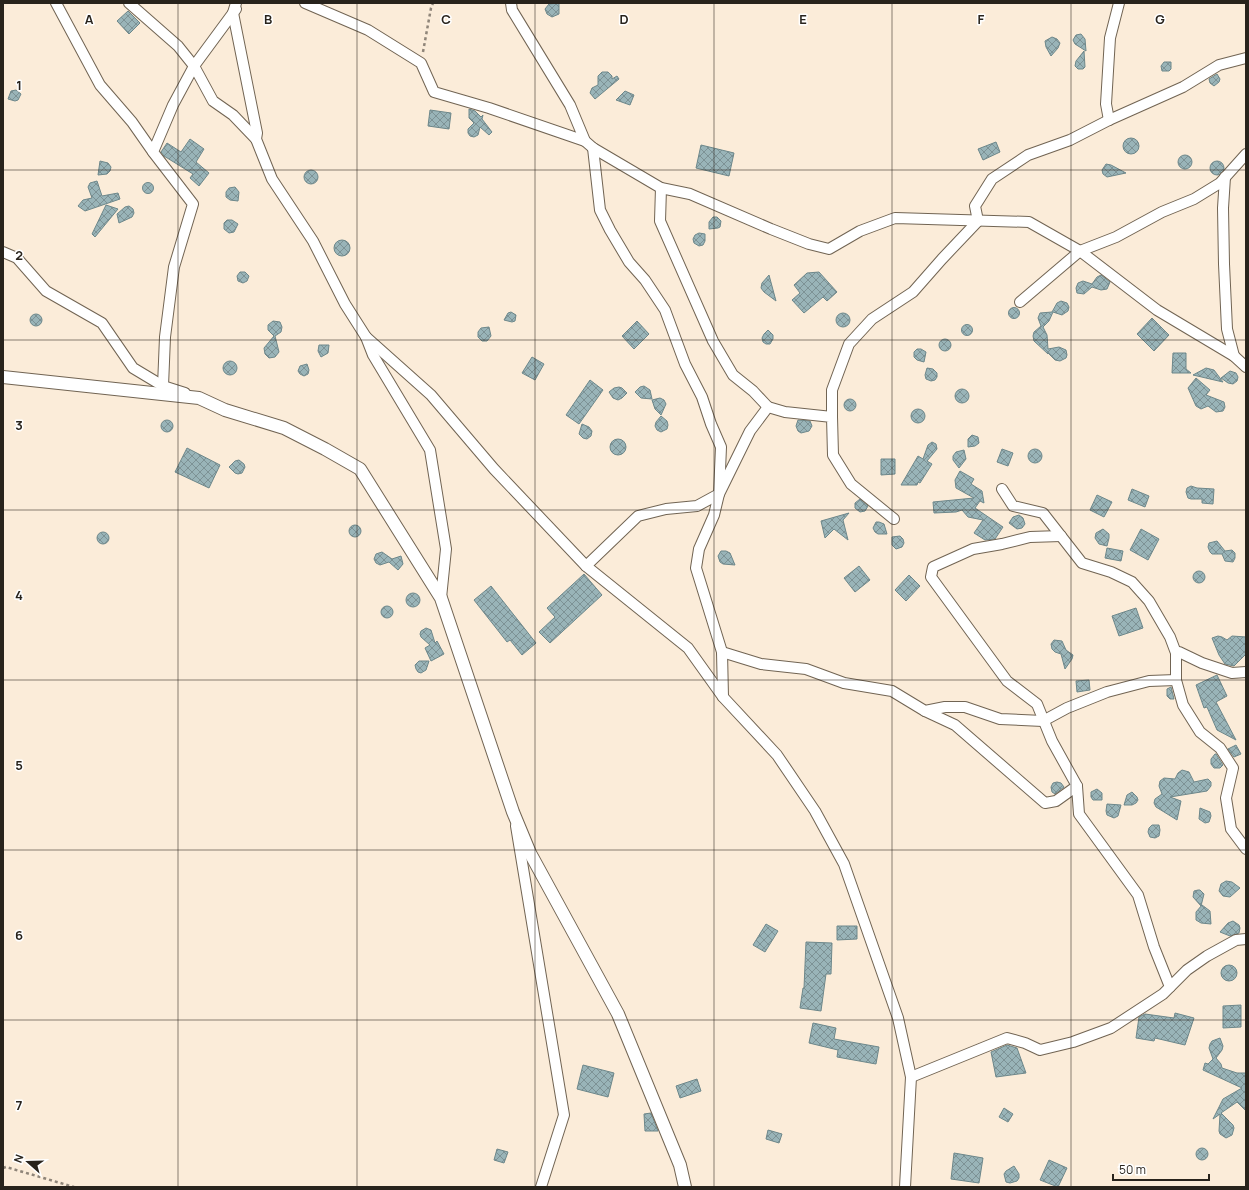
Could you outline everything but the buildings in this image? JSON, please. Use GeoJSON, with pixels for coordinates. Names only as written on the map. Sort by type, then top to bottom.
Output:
{"type":"FeatureCollection","features":[{"type":"Feature","properties":{"kind":"street"},"geometry":{"type":"LineString","coordinates":[[56,3],[100,85],[132,122],[193,204],[174,267],[165,337],[163,386]]}},
{"type":"Feature","properties":{"kind":"street"},"geometry":{"type":"LineString","coordinates":[[129,3],[178,46],[194,66],[213,101],[233,115],[256,139],[272,180],[313,241],[345,304],[366,337],[373,355],[430,450],[446,549],[441,598]]}},
{"type":"Feature","properties":{"kind":"street"},"geometry":{"type":"LineString","coordinates":[[153,152],[173,104],[194,66],[234,8],[241,3]]}},
{"type":"Feature","properties":{"kind":"street"},"geometry":{"type":"LineString","coordinates":[[305,3],[368,30],[421,63],[434,92],[489,108],[585,141],[593,148],[661,188],[690,194],[809,244],[829,249],[860,231],[895,218],[1029,222],[1080,251],[1157,310],[1234,356],[1246,367]]}},
{"type":"Feature","properties":{"kind":"street"},"geometry":{"type":"LineString","coordinates":[[511,3],[512,10],[570,105],[585,141]]}},
{"type":"Feature","properties":{"kind":"street"},"geometry":{"type":"LineString","coordinates":[[1109,120],[1106,104],[1110,38],[1119,3]]}},
{"type":"Feature","properties":{"kind":"street"},"geometry":{"type":"LineString","coordinates":[[234,8],[257,132],[256,139]]}},
{"type":"Feature","properties":{"kind":"street"},"geometry":{"type":"LineString","coordinates":[[978,221],[975,206],[992,179],[1028,155],[1070,140],[1109,120],[1183,87],[1219,65],[1246,58]]}},
{"type":"Feature","properties":{"kind":"street"},"geometry":{"type":"LineString","coordinates":[[593,148],[600,210],[629,262],[645,280],[665,310],[685,364],[702,397],[721,447],[719,494],[714,515],[699,549],[696,568],[722,652],[723,697]]}},
{"type":"Feature","properties":{"kind":"street"},"geometry":{"type":"LineString","coordinates":[[1020,302],[1080,251],[1116,237],[1162,212],[1194,199],[1220,183],[1246,154]]}},
{"type":"Feature","properties":{"kind":"street"},"geometry":{"type":"LineString","coordinates":[[1225,177],[1223,208],[1227,330],[1234,356]]}},
{"type":"Feature","properties":{"kind":"street"},"geometry":{"type":"LineString","coordinates":[[661,188],[660,222],[714,341],[733,375],[753,391],[768,407],[785,412],[832,417]]}},
{"type":"Feature","properties":{"kind":"street"},"geometry":{"type":"LineString","coordinates":[[894,519],[851,484],[832,455],[832,390],[849,344],[872,319],[913,292],[942,258],[978,221]]}},
{"type":"Feature","properties":{"kind":"street"},"geometry":{"type":"LineString","coordinates":[[3,252],[17,258],[46,291],[102,323],[133,368],[163,386],[199,398],[225,410],[284,428],[326,449],[360,469],[441,598],[513,812],[530,853],[618,1014],[680,1165],[685,1187]]}},
{"type":"Feature","properties":{"kind":"street"},"geometry":{"type":"LineString","coordinates":[[366,337],[431,395],[494,469],[586,566],[688,648],[723,697],[777,755],[815,811],[844,864],[898,1018],[911,1077],[905,1187]]}},
{"type":"Feature","properties":{"kind":"street"},"geometry":{"type":"LineString","coordinates":[[3,378],[199,398]]}},
{"type":"Feature","properties":{"kind":"street"},"geometry":{"type":"LineString","coordinates":[[586,566],[638,516],[666,509],[697,506],[719,494],[750,431],[768,407]]}},
{"type":"Feature","properties":{"kind":"street"},"geometry":{"type":"LineString","coordinates":[[1002,489],[1013,506],[1043,513],[1082,563],[1111,572],[1132,582],[1148,601],[1170,637],[1176,653],[1176,680],[1183,704],[1200,732],[1220,748],[1233,768],[1226,798],[1231,829],[1246,849]]}},
{"type":"Feature","properties":{"kind":"street"},"geometry":{"type":"LineString","coordinates":[[1061,536],[1030,537],[973,549],[933,567],[931,577],[1007,681],[1037,704],[1052,742],[1077,786],[1079,814],[1138,895],[1154,947],[1170,987]]}},
{"type":"Feature","properties":{"kind":"street"},"geometry":{"type":"LineString","coordinates":[[722,652],[761,664],[806,669],[844,683],[892,690],[925,711],[955,725],[1044,803],[1056,801],[1077,786]]}},
{"type":"Feature","properties":{"kind":"street"},"geometry":{"type":"LineString","coordinates":[[1176,653],[1179,652],[1202,663],[1232,673],[1246,672]]}},
{"type":"Feature","properties":{"kind":"street"},"geometry":{"type":"LineString","coordinates":[[925,711],[945,707],[965,707],[1000,719],[1043,721],[1067,708],[1107,692],[1149,681],[1176,680]]}},
{"type":"Feature","properties":{"kind":"street"},"geometry":{"type":"LineString","coordinates":[[513,812],[564,1115],[541,1187]]}},
{"type":"Feature","properties":{"kind":"street"},"geometry":{"type":"LineString","coordinates":[[911,1077],[1007,1038],[1025,1043],[1040,1050],[1073,1042],[1111,1028],[1163,994],[1187,970],[1208,956],[1236,940],[1246,939]]}},
{"type":"Feature","properties":{"kind":"path"},"geometry":{"type":"LineString","coordinates":[[421,63],[433,3]]}},
{"type":"Feature","properties":{"kind":"path"},"geometry":{"type":"LineString","coordinates":[[3,1168],[6,1167],[74,1187]]}}]}
